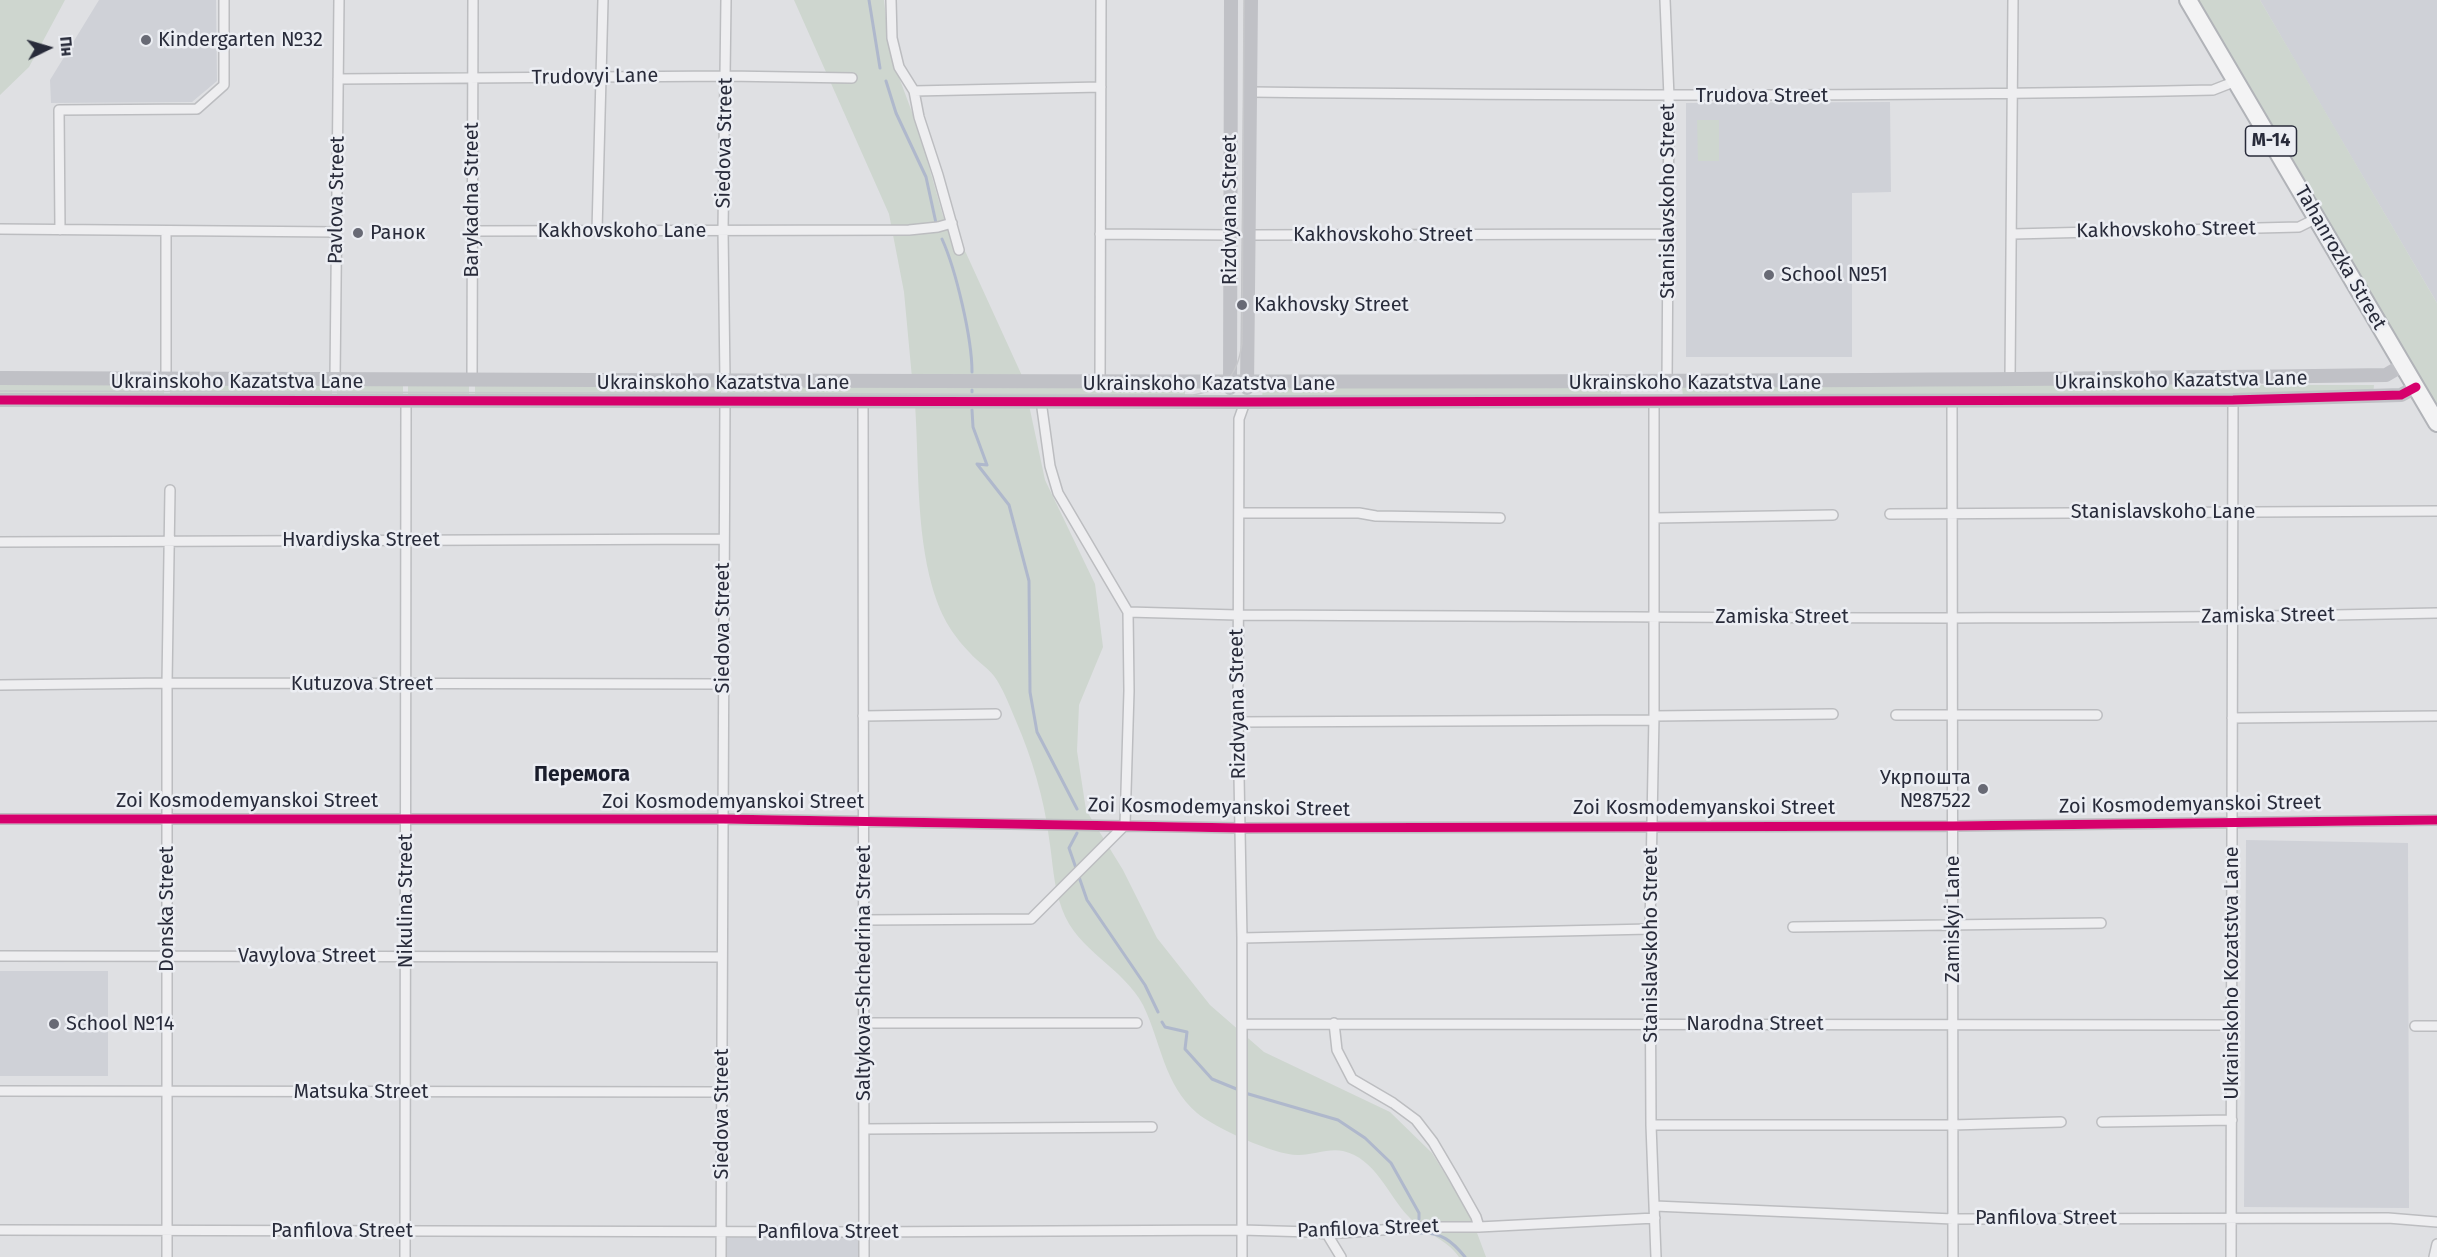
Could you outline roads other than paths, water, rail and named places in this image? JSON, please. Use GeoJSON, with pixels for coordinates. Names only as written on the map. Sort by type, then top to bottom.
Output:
{"type":"FeatureCollection","features":[{"type":"Feature","properties":{"kind":"highway","name":"Tahanrozka Street"},"geometry":{"type":"LineString","coordinates":[[2188,0],[2437,423]]}},
{"type":"Feature","properties":{"kind":"street"},"geometry":{"type":"LineString","coordinates":[[60,230],[59,110],[197,109],[224,85],[224,0]]}},
{"type":"Feature","properties":{"kind":"street","name":"Pavlova Street"},"geometry":{"type":"LineString","coordinates":[[335,400],[339,0]]}},
{"type":"Feature","properties":{"kind":"street","name":"Barykadna Street"},"geometry":{"type":"LineString","coordinates":[[471,400],[473,0]]}},
{"type":"Feature","properties":{"kind":"street"},"geometry":{"type":"LineString","coordinates":[[597,231],[603,0]]}},
{"type":"Feature","properties":{"kind":"street","name":"Siedova Street"},"geometry":{"type":"LineString","coordinates":[[721,1257],[725,400],[723,230],[726,0]]}},
{"type":"Feature","properties":{"kind":"street"},"geometry":{"type":"LineString","coordinates":[[891,0],[892,38],[899,67],[914,91],[919,117],[959,250]]}},
{"type":"Feature","properties":{"kind":"street"},"geometry":{"type":"LineString","coordinates":[[1100,381],[1101,0]]}},
{"type":"Feature","properties":{"kind":"street","name":"Rizdvyana Street"},"geometry":{"type":"LineString","coordinates":[[1231,0],[1229,381],[1238,402],[1239,419],[1238,722],[1242,938],[1242,1257]]}},
{"type":"Feature","properties":{"kind":"street","name":"Rizdvyana Street"},"geometry":{"type":"LineString","coordinates":[[1238,402],[1248,381],[1251,0]]}},
{"type":"Feature","properties":{"kind":"street","name":"Stanislavskoho Street"},"geometry":{"type":"LineString","coordinates":[[1656,1257],[1651,1125],[1650,929],[1654,718],[1654,518],[1667,234],[1669,97],[1665,0]]}},
{"type":"Feature","properties":{"kind":"street"},"geometry":{"type":"LineString","coordinates":[[2010,380],[2013,234],[2013,0]]}},
{"type":"Feature","properties":{"kind":"street","name":"Trudovyi Lane"},"geometry":{"type":"LineString","coordinates":[[338,79],[726,76],[852,78]]}},
{"type":"Feature","properties":{"kind":"street","name":"Trudova Street"},"geometry":{"type":"LineString","coordinates":[[1251,92],[1669,97],[2013,94],[2213,90],[2236,81]]}},
{"type":"Feature","properties":{"kind":"street"},"geometry":{"type":"LineString","coordinates":[[914,91],[1101,87]]}},
{"type":"Feature","properties":{"kind":"street","name":"Kakhovskoho Street"},"geometry":{"type":"LineString","coordinates":[[2013,234],[2299,227],[2317,218]]}},
{"type":"Feature","properties":{"kind":"street","name":"Kakhovskoho Lane"},"geometry":{"type":"LineString","coordinates":[[471,231],[909,230],[952,223]]}},
{"type":"Feature","properties":{"kind":"street"},"geometry":{"type":"LineString","coordinates":[[0,229],[336,232]]}},
{"type":"Feature","properties":{"kind":"street"},"geometry":{"type":"LineString","coordinates":[[166,231],[166,378]]}},
{"type":"Feature","properties":{"kind":"street","name":"Kakhovskoho Street"},"geometry":{"type":"LineString","coordinates":[[1100,234],[1667,234]]}},
{"type":"Feature","properties":{"kind":"street","name":"Ukrainskoho Kazatstva Lane"},"geometry":{"type":"LineString","coordinates":[[0,378],[1100,381],[2010,380],[2386,375],[2403,366]]}},
{"type":"Feature","properties":{"kind":"street","name":"Ukrainskoho Kazatstva Lane"},"geometry":{"type":"LineString","coordinates":[[0,400],[1238,402],[2233,400],[2401,395],[2416,387]]}},
{"type":"Feature","properties":{"kind":"street","name":"Nikulina Street"},"geometry":{"type":"LineString","coordinates":[[405,1257],[406,400]]}},
{"type":"Feature","properties":{"kind":"street","name":"Ukrainskoho Kozatstva Lane"},"geometry":{"type":"LineString","coordinates":[[2231,1257],[2233,400]]}},
{"type":"Feature","properties":{"kind":"street","name":"Saltykova-Shchedrina Street"},"geometry":{"type":"LineString","coordinates":[[863,401],[864,1257]]}},
{"type":"Feature","properties":{"kind":"street"},"geometry":{"type":"LineString","coordinates":[[864,920],[1030,919],[1125,825],[1129,690],[1128,612],[1058,493],[1050,466],[1041,401]]}},
{"type":"Feature","properties":{"kind":"street","name":"Zamiskyi Lane"},"geometry":{"type":"LineString","coordinates":[[1952,401],[1953,1257]]}},
{"type":"Feature","properties":{"kind":"street","name":"Donska Street"},"geometry":{"type":"LineString","coordinates":[[167,1257],[167,683],[170,490]]}},
{"type":"Feature","properties":{"kind":"street","name":"Stanislavskoho Lane"},"geometry":{"type":"LineString","coordinates":[[1890,514],[2437,511]]}},
{"type":"Feature","properties":{"kind":"street"},"geometry":{"type":"LineString","coordinates":[[1239,513],[1359,513],[1377,516],[1500,518]]}},
{"type":"Feature","properties":{"kind":"street"},"geometry":{"type":"LineString","coordinates":[[1654,518],[1833,515]]}},
{"type":"Feature","properties":{"kind":"street","name":"Hvardiyska Street"},"geometry":{"type":"LineString","coordinates":[[0,542],[723,539]]}},
{"type":"Feature","properties":{"kind":"street","name":"Zamiska Street"},"geometry":{"type":"LineString","coordinates":[[1128,612],[1238,615],[2233,618],[2437,613]]}},
{"type":"Feature","properties":{"kind":"street","name":"Kutuzova Street"},"geometry":{"type":"LineString","coordinates":[[0,685],[723,684]]}},
{"type":"Feature","properties":{"kind":"street"},"geometry":{"type":"LineString","coordinates":[[863,716],[996,714]]}},
{"type":"Feature","properties":{"kind":"street"},"geometry":{"type":"LineString","coordinates":[[1238,722],[1833,714]]}},
{"type":"Feature","properties":{"kind":"street"},"geometry":{"type":"LineString","coordinates":[[1896,715],[2097,715]]}},
{"type":"Feature","properties":{"kind":"street"},"geometry":{"type":"LineString","coordinates":[[2232,718],[2437,716]]}},
{"type":"Feature","properties":{"kind":"street","name":"Zoi Kosmodemyanskoi Street"},"geometry":{"type":"LineString","coordinates":[[0,819],[864,820],[1240,828],[1652,825],[1953,826],[2437,820]]}},
{"type":"Feature","properties":{"kind":"street"},"geometry":{"type":"LineString","coordinates":[[1793,927],[2101,923]]}},
{"type":"Feature","properties":{"kind":"street"},"geometry":{"type":"LineString","coordinates":[[1242,938],[1650,929]]}},
{"type":"Feature","properties":{"kind":"street","name":"Vavylova Street"},"geometry":{"type":"LineString","coordinates":[[0,956],[722,957]]}},
{"type":"Feature","properties":{"kind":"street"},"geometry":{"type":"LineString","coordinates":[[864,1023],[1137,1023]]}},
{"type":"Feature","properties":{"kind":"street"},"geometry":{"type":"LineString","coordinates":[[1335,1023],[1336,1050],[1352,1079],[1393,1103],[1416,1120],[1448,1167],[1476,1217],[1479,1227]]}},
{"type":"Feature","properties":{"kind":"street","name":"Narodna Street"},"geometry":{"type":"LineString","coordinates":[[1242,1024],[2232,1025]]}},
{"type":"Feature","properties":{"kind":"street"},"geometry":{"type":"LineString","coordinates":[[2415,1026],[2437,1026]]}},
{"type":"Feature","properties":{"kind":"street","name":"Matsuka Street"},"geometry":{"type":"LineString","coordinates":[[0,1091],[722,1092]]}},
{"type":"Feature","properties":{"kind":"street"},"geometry":{"type":"LineString","coordinates":[[2102,1122],[2232,1120]]}},
{"type":"Feature","properties":{"kind":"street"},"geometry":{"type":"LineString","coordinates":[[1651,1125],[1952,1125],[2061,1122]]}},
{"type":"Feature","properties":{"kind":"street"},"geometry":{"type":"LineString","coordinates":[[864,1129],[1152,1127]]}},
{"type":"Feature","properties":{"kind":"street","name":"Panfilova Street"},"geometry":{"type":"LineString","coordinates":[[1655,1206],[1953,1219],[2231,1217],[2388,1218],[2437,1222]]}},
{"type":"Feature","properties":{"kind":"street","name":"Panfilova Street"},"geometry":{"type":"LineString","coordinates":[[0,1230],[864,1232],[1242,1230],[1327,1234],[1422,1227],[1479,1227],[1655,1218]]}},
{"type":"Feature","properties":{"kind":"street"},"geometry":{"type":"LineString","coordinates":[[1327,1234],[1341,1257]]}},
{"type":"Feature","properties":{"kind":"street"},"geometry":{"type":"LineString","coordinates":[[2434,1257],[2437,1244]]}},
{"type":"Feature","properties":{"kind":"waterway"},"geometry":{"type":"LineString","coordinates":[[869,0],[880,68]]}},
{"type":"Feature","properties":{"kind":"waterway"},"geometry":{"type":"LineString","coordinates":[[886,81],[896,113],[926,177],[936,223]]}},
{"type":"Feature","properties":{"kind":"waterway"},"geometry":{"type":"LineString","coordinates":[[942,239],[953,268],[962,304],[972,372]]}},
{"type":"Feature","properties":{"kind":"waterway"},"geometry":{"type":"LineString","coordinates":[[972,410],[973,427],[987,465],[977,464],[1009,505],[1029,581],[1030,692],[1037,732],[1077,809]]}},
{"type":"Feature","properties":{"kind":"waterway"},"geometry":{"type":"LineString","coordinates":[[1077,833],[1069,848],[1087,900],[1145,985],[1158,1012]]}},
{"type":"Feature","properties":{"kind":"waterway"},"geometry":{"type":"LineString","coordinates":[[1162,1022],[1165,1027],[1187,1032],[1185,1049],[1212,1079],[1239,1090]]}},
{"type":"Feature","properties":{"kind":"waterway"},"geometry":{"type":"LineString","coordinates":[[1245,1093],[1338,1120],[1365,1138],[1391,1163],[1419,1213],[1419,1219]]}},
{"type":"Feature","properties":{"kind":"waterway"},"geometry":{"type":"LineString","coordinates":[[1420,1233],[1434,1234],[1446,1239],[1465,1257]]}},
{"type":"Feature","properties":{"kind":"tram line"},"geometry":{"type":"LineString","coordinates":[[0,391],[1193,395],[1214,389],[1222,385],[1233,373],[1242,344],[1244,0]]}},
{"type":"Feature","properties":{"kind":"place","name":"Kindergarten №32"},"geometry":{"type":"Point","coordinates":[146,40]}},
{"type":"Feature","properties":{"kind":"place","name":"Ранок"},"geometry":{"type":"Point","coordinates":[358,233]}},
{"type":"Feature","properties":{"kind":"place","name":"School №51"},"geometry":{"type":"Point","coordinates":[1769,275]}},
{"type":"Feature","properties":{"kind":"place","name":"Kakhovsky Street"},"geometry":{"type":"Point","coordinates":[1242,305]}},
{"type":"Feature","properties":{"kind":"place","name":"Укрпошта №87522"},"geometry":{"type":"Point","coordinates":[1983,789]}},
{"type":"Feature","properties":{"kind":"place","name":"School №14"},"geometry":{"type":"Point","coordinates":[54,1024]}},
{"type":"Feature","properties":{"kind":"district","name":"Перемога"},"geometry":{"type":"Point","coordinates":[582,775]}}]}
